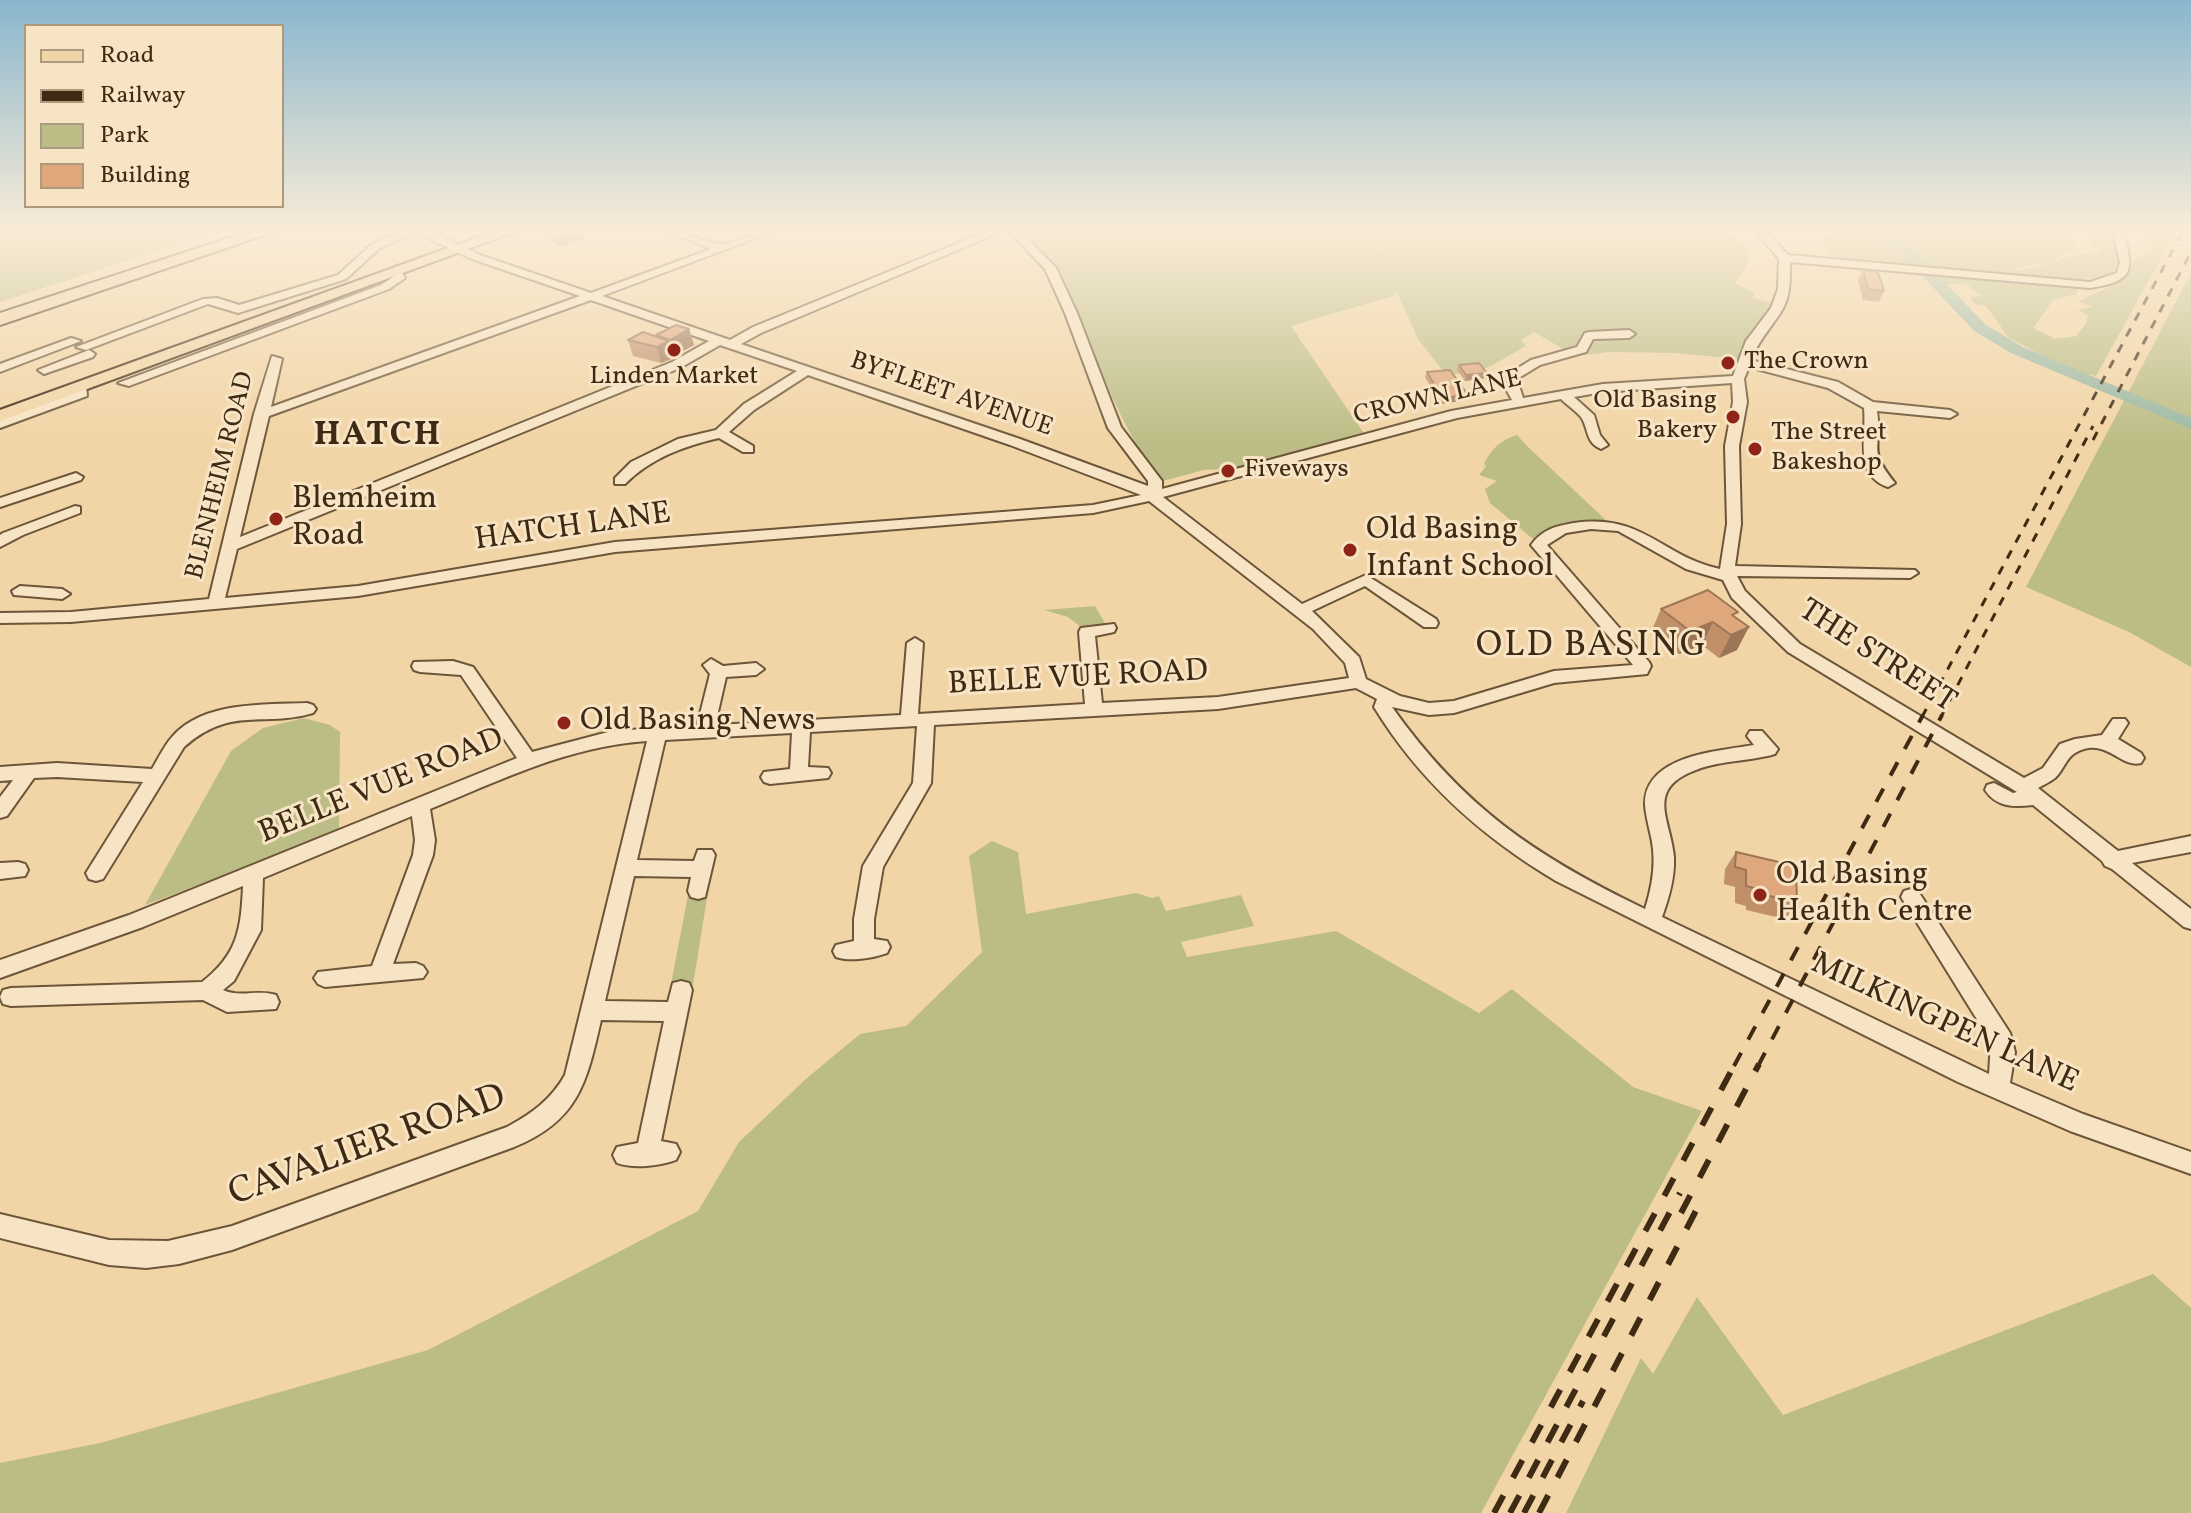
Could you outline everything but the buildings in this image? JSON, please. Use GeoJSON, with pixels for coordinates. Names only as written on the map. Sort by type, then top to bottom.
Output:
{"type":"FeatureCollection","features":[{"type":"Feature","properties":{"kind":"highway"},"geometry":{"type":"LineString","coordinates":[[0,310],[26,302]]}},
{"type":"Feature","properties":{"kind":"highway"},"geometry":{"type":"LineString","coordinates":[[0,319],[53,302]]}},
{"type":"Feature","properties":{"kind":"main road"},"geometry":{"type":"LineString","coordinates":[[0,416],[318,302]]}},
{"type":"Feature","properties":{"kind":"street"},"geometry":{"type":"LineString","coordinates":[[44,370],[196,304],[213,302]]}},
{"type":"Feature","properties":{"kind":"street"},"geometry":{"type":"LineString","coordinates":[[219,302],[238,309],[264,302]]}},
{"type":"Feature","properties":{"kind":"street"},"geometry":{"type":"LineString","coordinates":[[124,383],[345,302]]}},
{"type":"Feature","properties":{"kind":"street"},"geometry":{"type":"LineString","coordinates":[[261,414],[575,302]]}},
{"type":"Feature","properties":{"kind":"street","name":"BYFLEET AVENUE"},"geometry":{"type":"LineString","coordinates":[[607,302],[1074,463],[1154,495]]}},
{"type":"Feature","properties":{"kind":"street"},"geometry":{"type":"LineString","coordinates":[[229,547],[826,302]]}},
{"type":"Feature","properties":{"kind":"street"},"geometry":{"type":"LineString","coordinates":[[1066,302],[1115,428],[1155,481],[1154,495],[1198,533],[1301,610],[1353,661],[1358,682],[1410,707],[1445,708],[1515,691],[1554,677],[1641,670],[1643,666],[1601,613],[1557,569],[1539,545],[1546,535],[1560,530],[1611,524],[1625,527],[1687,564],[1727,573],[1910,573]]}},
{"type":"Feature","properties":{"kind":"street"},"geometry":{"type":"LineString","coordinates":[[1727,573],[1734,524],[1731,480],[1738,379],[1752,341],[1780,302]]}},
{"type":"Feature","properties":{"kind":"street"},"geometry":{"type":"LineString","coordinates":[[1520,404],[1511,384],[1511,378],[1516,373],[1537,362],[1582,349],[1589,336],[1629,334]]}},
{"type":"Feature","properties":{"kind":"street"},"geometry":{"type":"LineString","coordinates":[[77,367],[85,350]]}},
{"type":"Feature","properties":{"kind":"street"},"geometry":{"type":"LineString","coordinates":[[0,368],[85,350]]}},
{"type":"Feature","properties":{"kind":"street","name":"BLENHEIM ROAD"},"geometry":{"type":"LineString","coordinates":[[216,604],[276,359]]}},
{"type":"Feature","properties":{"kind":"street"},"geometry":{"type":"LineString","coordinates":[[1743,362],[1833,385],[1870,406],[1950,414]]}},
{"type":"Feature","properties":{"kind":"street"},"geometry":{"type":"LineString","coordinates":[[620,481],[636,465],[683,442],[721,433],[749,407],[806,371]]}},
{"type":"Feature","properties":{"kind":"street","name":"CROWN LANE"},"geometry":{"type":"LineString","coordinates":[[1154,495],[1446,416],[1634,385],[1738,379]]}},
{"type":"Feature","properties":{"kind":"street"},"geometry":{"type":"LineString","coordinates":[[0,424],[82,393],[81,387]]}},
{"type":"Feature","properties":{"kind":"street"},"geometry":{"type":"LineString","coordinates":[[1564,395],[1589,418],[1593,436],[1601,445]]}},
{"type":"Feature","properties":{"kind":"street"},"geometry":{"type":"LineString","coordinates":[[1870,406],[1873,419],[1868,455],[1885,484],[1903,480]]}},
{"type":"Feature","properties":{"kind":"street"},"geometry":{"type":"LineString","coordinates":[[721,433],[749,450]]}},
{"type":"Feature","properties":{"kind":"street"},"geometry":{"type":"LineString","coordinates":[[1586,450],[1617,444]]}},
{"type":"Feature","properties":{"kind":"street"},"geometry":{"type":"LineString","coordinates":[[0,503],[76,476]]}},
{"type":"Feature","properties":{"kind":"street"},"geometry":{"type":"LineString","coordinates":[[603,483],[637,479]]}},
{"type":"Feature","properties":{"kind":"street","name":"HATCH LANE"},"geometry":{"type":"LineString","coordinates":[[0,618],[216,604],[404,585],[523,560],[615,547],[1064,512],[1122,504],[1154,495]]}},
{"type":"Feature","properties":{"kind":"street"},"geometry":{"type":"LineString","coordinates":[[0,542],[26,527],[68,519]]}},
{"type":"Feature","properties":{"kind":"street","name":"THE STREET"},"geometry":{"type":"LineString","coordinates":[[1727,573],[1738,594],[1794,648],[2031,792],[2112,861],[2191,921]]}},
{"type":"Feature","properties":{"kind":"street"},"geometry":{"type":"LineString","coordinates":[[1301,610],[1366,580],[1425,619],[1403,622]]}},
{"type":"Feature","properties":{"kind":"street"},"geometry":{"type":"LineString","coordinates":[[20,591],[54,594],[21,618]]}},
{"type":"Feature","properties":{"kind":"street"},"geometry":{"type":"LineString","coordinates":[[1094,710],[1087,632],[1108,628]]}},
{"type":"Feature","properties":{"kind":"street"},"geometry":{"type":"LineString","coordinates":[[862,949],[873,866],[922,783],[915,643]]}},
{"type":"Feature","properties":{"kind":"street"},"geometry":{"type":"LineString","coordinates":[[419,666],[453,667],[467,671],[528,760]]}},
{"type":"Feature","properties":{"kind":"street"},"geometry":{"type":"LineString","coordinates":[[704,734],[715,669],[756,669]]}},
{"type":"Feature","properties":{"kind":"street","name":"BELLE VUE ROAD"},"geometry":{"type":"LineString","coordinates":[[0,969],[100,935],[420,807],[528,760],[612,737],[1218,703],[1358,682]]}},
{"type":"Feature","properties":{"kind":"street","name":"MILKINGPEN LANE"},"geometry":{"type":"LineString","coordinates":[[1386,698],[1383,707],[1427,771],[1478,818],[1533,858],[1651,919],[2090,1130],[2191,1163]]}},
{"type":"Feature","properties":{"kind":"street"},"geometry":{"type":"LineString","coordinates":[[96,873],[178,742],[203,721],[270,716],[307,709]]}},
{"type":"Feature","properties":{"kind":"street"},"geometry":{"type":"LineString","coordinates":[[2107,741],[2119,723]]}},
{"type":"Feature","properties":{"kind":"street"},"geometry":{"type":"LineString","coordinates":[[799,775],[801,728]]}},
{"type":"Feature","properties":{"kind":"street","name":"CAVALIER ROAD"},"geometry":{"type":"LineString","coordinates":[[0,1226],[107,1252],[147,1255],[185,1250],[232,1238],[514,1136],[543,1121],[564,1101],[576,1078],[657,736]]}},
{"type":"Feature","properties":{"kind":"street"},"geometry":{"type":"LineString","coordinates":[[1651,919],[1664,856],[1652,805],[1661,785],[1670,774],[1686,766],[1769,749],[1756,736]]}},
{"type":"Feature","properties":{"kind":"street"},"geometry":{"type":"LineString","coordinates":[[1994,790],[2010,800],[2031,792],[2066,749],[2075,745],[2107,741],[2135,758]]}},
{"type":"Feature","properties":{"kind":"street"},"geometry":{"type":"LineString","coordinates":[[0,774],[57,770],[158,776]]}},
{"type":"Feature","properties":{"kind":"street"},"geometry":{"type":"LineString","coordinates":[[0,811],[29,772]]}},
{"type":"Feature","properties":{"kind":"street"},"geometry":{"type":"LineString","coordinates":[[770,777],[822,773]]}},
{"type":"Feature","properties":{"kind":"street"},"geometry":{"type":"LineString","coordinates":[[379,975],[423,855],[425,840],[420,807]]}},
{"type":"Feature","properties":{"kind":"street"},"geometry":{"type":"LineString","coordinates":[[2112,861],[2136,852],[2191,844]]}},
{"type":"Feature","properties":{"kind":"street"},"geometry":{"type":"LineString","coordinates":[[627,868],[703,862],[698,891]]}},
{"type":"Feature","properties":{"kind":"street"},"geometry":{"type":"LineString","coordinates":[[206,991],[227,975],[251,930],[253,874]]}},
{"type":"Feature","properties":{"kind":"street"},"geometry":{"type":"LineString","coordinates":[[1911,897],[2002,1040],[2004,1052],[1998,1087]]}},
{"type":"Feature","properties":{"kind":"street"},"geometry":{"type":"LineString","coordinates":[[325,978],[416,972]]}},
{"type":"Feature","properties":{"kind":"street"},"geometry":{"type":"LineString","coordinates":[[11,997],[43,988],[206,991],[227,1003],[268,1002]]}},
{"type":"Feature","properties":{"kind":"street"},"geometry":{"type":"LineString","coordinates":[[593,1010],[678,1001],[647,1154]]}},
{"type":"Feature","properties":{"kind":"green space"},"geometry":{"type":"Polygon","coordinates":[[[1070,302],[1374,302],[1291,326],[1365,435],[1240,468],[1204,470],[1163,481],[1134,441],[1070,302]]]}},
{"type":"Feature","properties":{"kind":"green space"},"geometry":{"type":"Polygon","coordinates":[[[1401,302],[1771,303],[1764,320],[1760,319],[1747,336],[1738,359],[1675,353],[1610,352],[1575,356],[1534,332],[1521,340],[1526,346],[1489,367],[1447,376],[1418,339],[1401,302]]]}},
{"type":"Feature","properties":{"kind":"green space"},"geometry":{"type":"Polygon","coordinates":[[[1973,302],[2052,302],[2033,328],[2055,339],[2076,336],[2086,324],[2088,315],[2077,310],[2092,307],[2080,302],[2137,302],[2096,376],[2069,369],[2009,338],[1986,306],[1973,302]]]}},
{"type":"Feature","properties":{"kind":"green space"},"geometry":{"type":"Polygon","coordinates":[[[2176,302],[2191,302],[2191,667],[2129,632],[2026,587],[2176,302]]]}},
{"type":"Feature","properties":{"kind":"green space"},"geometry":{"type":"Polygon","coordinates":[[[1517,435],[1609,523],[1585,524],[1539,544],[1490,503],[1485,489],[1497,481],[1479,475],[1494,449],[1517,435]]]}},
{"type":"Feature","properties":{"kind":"green space"},"geometry":{"type":"Polygon","coordinates":[[[1095,606],[1108,628],[1087,632],[1068,617],[1044,610],[1095,606]]]}},
{"type":"Feature","properties":{"kind":"green space"},"geometry":{"type":"Polygon","coordinates":[[[304,718],[330,725],[340,732],[339,832],[145,905],[231,751],[263,728],[304,718]]]}},
{"type":"Feature","properties":{"kind":"green space"},"geometry":{"type":"Polygon","coordinates":[[[992,841],[1018,852],[1026,914],[1136,893],[1152,898],[1159,896],[1166,911],[1241,895],[1254,926],[1181,942],[1187,957],[1336,931],[1479,1013],[1512,989],[1633,1087],[1702,1111],[1481,1513],[0,1513],[0,1463],[100,1443],[428,1350],[698,1211],[739,1142],[807,1078],[860,1034],[906,1026],[982,952],[969,856],[992,841]]]}},
{"type":"Feature","properties":{"kind":"green space"},"geometry":{"type":"Polygon","coordinates":[[[689,890],[708,892],[692,991],[670,989],[689,890]]]}},
{"type":"Feature","properties":{"kind":"green space"},"geometry":{"type":"Polygon","coordinates":[[[2153,1274],[2191,1308],[2191,1513],[1566,1513],[1641,1358],[1653,1374],[1697,1297],[1783,1415],[2153,1274]]]}},
{"type":"Feature","properties":{"kind":"waterway"},"geometry":{"type":"LineString","coordinates":[[1954,302],[1980,328],[2017,350],[2191,424]]}},
{"type":"Feature","properties":{"kind":"railway"},"geometry":{"type":"LineString","coordinates":[[1922,717],[2145,302]]}},
{"type":"Feature","properties":{"kind":"railway"},"geometry":{"type":"LineString","coordinates":[[2093,440],[2165,302]]}},
{"type":"Feature","properties":{"kind":"railway"},"geometry":{"type":"LineString","coordinates":[[1941,717],[2093,426]]}},
{"type":"Feature","properties":{"kind":"railway"},"geometry":{"type":"LineString","coordinates":[[1734,1066],[1923,715]]}},
{"type":"Feature","properties":{"kind":"railway"},"geometry":{"type":"LineString","coordinates":[[1758,1066],[1942,715]]}},
{"type":"Feature","properties":{"kind":"railway"},"geometry":{"type":"LineString","coordinates":[[1494,1513],[1735,1064]]}},
{"type":"Feature","properties":{"kind":"railway"},"geometry":{"type":"LineString","coordinates":[[1681,1213],[1759,1064]]}},
{"type":"Feature","properties":{"kind":"railway"},"geometry":{"type":"LineString","coordinates":[[1510,1513],[1680,1193]]}},
{"type":"Feature","properties":{"kind":"railway"},"geometry":{"type":"LineString","coordinates":[[1539,1513],[1701,1201]]}},
{"type":"Feature","properties":{"kind":"railway"},"geometry":{"type":"LineString","coordinates":[[1524,1513],[1583,1401]]}},
{"type":"Feature","properties":{"kind":"place","name":"Linden Market"},"geometry":{"type":"Point","coordinates":[674,350]}},
{"type":"Feature","properties":{"kind":"place","name":"The Crown"},"geometry":{"type":"Point","coordinates":[1728,363]}},
{"type":"Feature","properties":{"kind":"place","name":"Old Basing Bakery"},"geometry":{"type":"Point","coordinates":[1733,417]}},
{"type":"Feature","properties":{"kind":"place","name":"The Street Bakeshop"},"geometry":{"type":"Point","coordinates":[1755,449]}},
{"type":"Feature","properties":{"kind":"place","name":"Fiveways"},"geometry":{"type":"Point","coordinates":[1228,471]}},
{"type":"Feature","properties":{"kind":"place","name":"Blemheim Road"},"geometry":{"type":"Point","coordinates":[276,519]}},
{"type":"Feature","properties":{"kind":"place","name":"Old Basing Infant School"},"geometry":{"type":"Point","coordinates":[1350,550]}},
{"type":"Feature","properties":{"kind":"place","name":"Old Basing News"},"geometry":{"type":"Point","coordinates":[564,723]}},
{"type":"Feature","properties":{"kind":"place","name":"Old Basing Health Centre"},"geometry":{"type":"Point","coordinates":[1760,895]}},
{"type":"Feature","properties":{"kind":"district","name":"HATCH"},"geometry":{"type":"Point","coordinates":[378,438]}},
{"type":"Feature","properties":{"kind":"district","name":"OLD BASING"},"geometry":{"type":"Point","coordinates":[1592,648]}}]}
